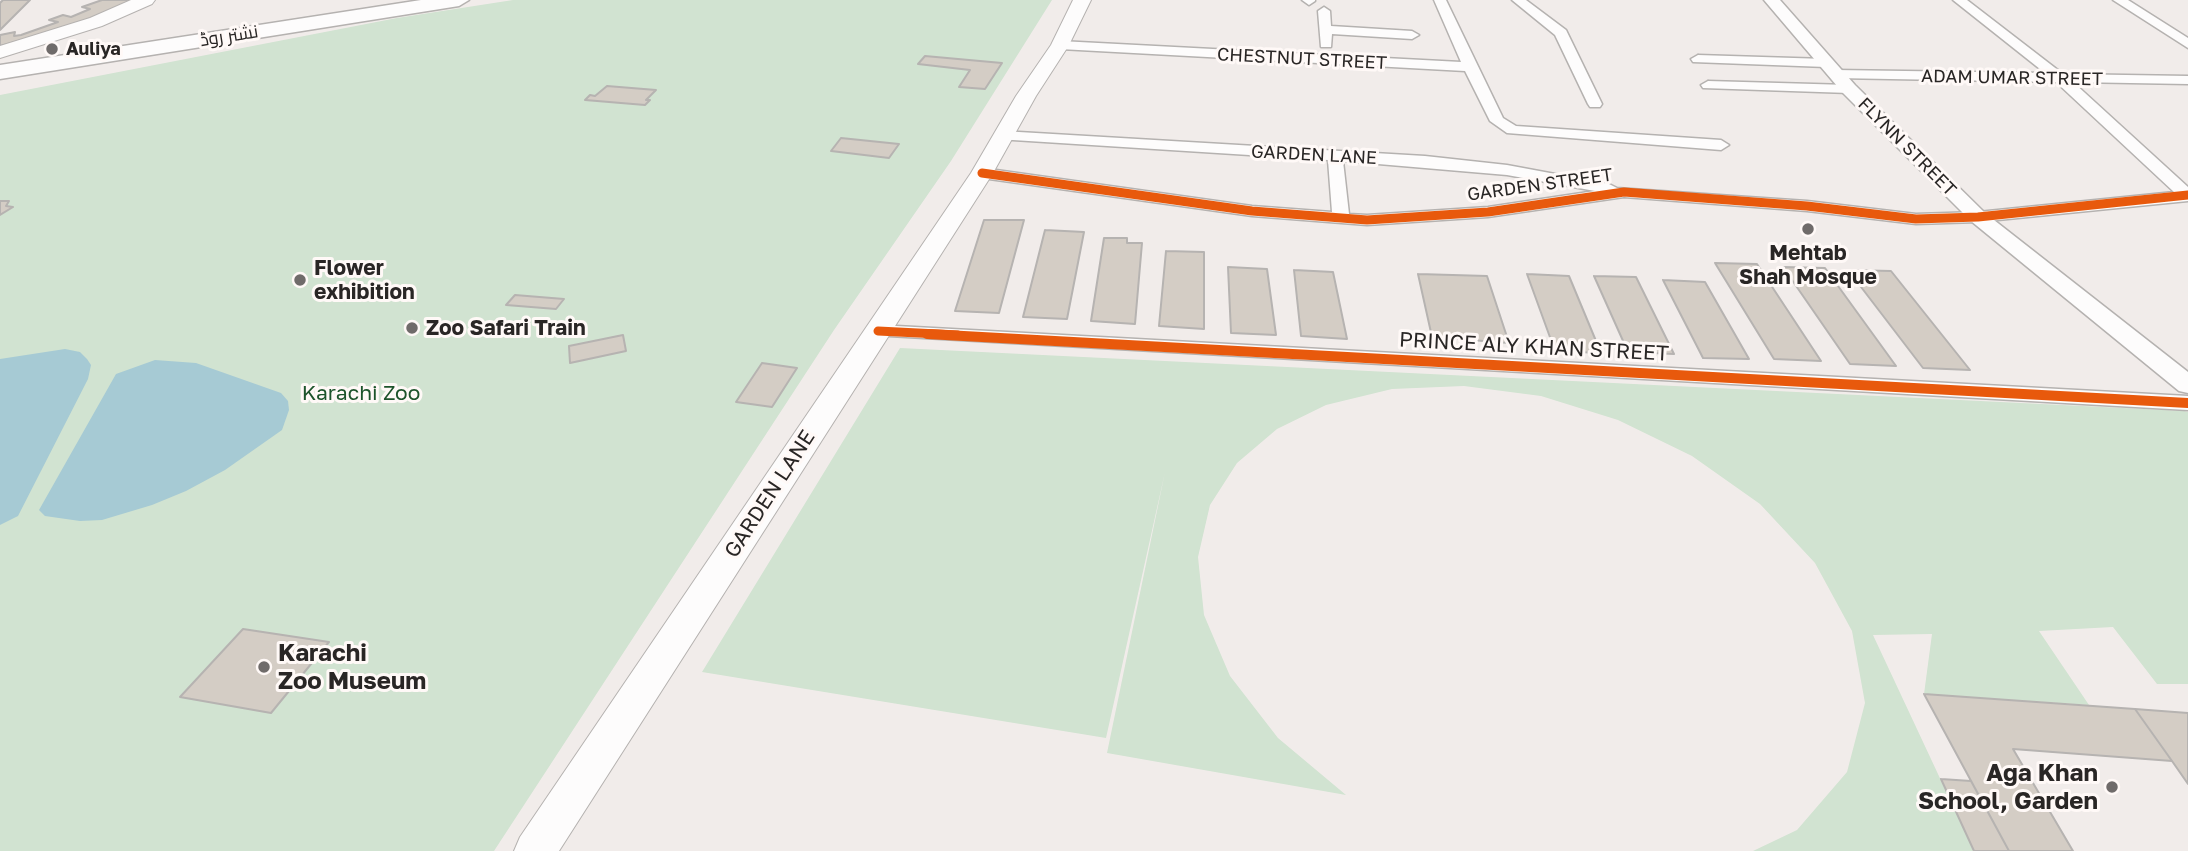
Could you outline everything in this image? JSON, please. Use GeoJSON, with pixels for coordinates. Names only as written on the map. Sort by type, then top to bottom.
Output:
{"type":"FeatureCollection","features":[{"type":"Feature","properties":{"kind":"main road"},"geometry":{"type":"LineString","coordinates":[[0,52],[96,22],[146,0]]}},
{"type":"Feature","properties":{"kind":"main road","name":"نشتر روڈ"},"geometry":{"type":"LineString","coordinates":[[0,65],[434,0]]}},
{"type":"Feature","properties":{"kind":"main road","name":"نشتر روڈ"},"geometry":{"type":"LineString","coordinates":[[0,72],[459,0]]}},
{"type":"Feature","properties":{"kind":"main road","name":"GARDEN LANE"},"geometry":{"type":"LineString","coordinates":[[535,851],[982,173],[1002,136],[1060,45],[1082,0]]}},
{"type":"Feature","properties":{"kind":"street"},"geometry":{"type":"LineString","coordinates":[[1440,0],[1497,121],[1512,130],[1721,145]]}},
{"type":"Feature","properties":{"kind":"street"},"geometry":{"type":"LineString","coordinates":[[1518,0],[1561,33],[1595,104]]}},
{"type":"Feature","properties":{"kind":"street","name":"FLYNN STREET"},"geometry":{"type":"LineString","coordinates":[[1772,0],[1836,76],[1978,217],[2188,385]]}},
{"type":"Feature","properties":{"kind":"street"},"geometry":{"type":"LineString","coordinates":[[1959,0],[2061,79],[2188,195]]}},
{"type":"Feature","properties":{"kind":"street"},"geometry":{"type":"LineString","coordinates":[[2119,0],[2188,44]]}},
{"type":"Feature","properties":{"kind":"street"},"geometry":{"type":"LineString","coordinates":[[1324,11],[1326,60]]}},
{"type":"Feature","properties":{"kind":"street"},"geometry":{"type":"LineString","coordinates":[[1325,30],[1412,34]]}},
{"type":"Feature","properties":{"kind":"street","name":"CHESTNUT STREET"},"geometry":{"type":"LineString","coordinates":[[1060,45],[1470,67]]}},
{"type":"Feature","properties":{"kind":"street"},"geometry":{"type":"LineString","coordinates":[[1698,59],[1836,76]]}},
{"type":"Feature","properties":{"kind":"street"},"geometry":{"type":"LineString","coordinates":[[1708,85],[1836,76]]}},
{"type":"Feature","properties":{"kind":"street","name":"ADAM UMAR STREET"},"geometry":{"type":"LineString","coordinates":[[1836,76],[2188,80]]}},
{"type":"Feature","properties":{"kind":"street","name":"GARDEN LANE"},"geometry":{"type":"LineString","coordinates":[[1002,136],[1335,156],[1507,170],[1624,192]]}},
{"type":"Feature","properties":{"kind":"street"},"geometry":{"type":"LineString","coordinates":[[1335,156],[1341,218]]}},
{"type":"Feature","properties":{"kind":"street","name":"GARDEN STREET"},"geometry":{"type":"LineString","coordinates":[[982,173],[1252,211],[1367,220],[1488,212],[1624,192],[1807,206],[1916,219],[1978,217],[2188,195]]}},
{"type":"Feature","properties":{"kind":"street","name":"PRINCE ALY KHAN STREET"},"geometry":{"type":"LineString","coordinates":[[878,331],[2188,403]]}},
{"type":"Feature","properties":{"kind":"green space","name":"Karachi Zoo"},"geometry":{"type":"Polygon","coordinates":[[[513,0],[1052,0],[951,161],[834,330],[494,851],[0,851],[0,95],[397,18],[513,0]]]}},
{"type":"Feature","properties":{"kind":"green space"},"geometry":{"type":"Polygon","coordinates":[[[900,348],[2188,412],[2188,684],[2157,684],[2113,627],[2039,631],[2089,705],[1924,694],[1932,634],[1873,635],[1974,851],[1753,851],[1797,830],[1847,772],[1865,703],[1852,631],[1815,563],[1760,504],[1692,456],[1618,420],[1541,396],[1464,386],[1392,389],[1326,405],[1277,429],[1237,463],[1210,505],[1198,557],[1204,615],[1230,676],[1278,738],[1346,795],[1107,753],[1165,472],[1106,738],[702,672],[900,348]]]}},
{"type":"Feature","properties":{"kind":"water"},"geometry":{"type":"Polygon","coordinates":[[[65,349],[80,352],[87,359],[91,365],[88,379],[18,516],[0,525],[0,359],[65,349]]]}},
{"type":"Feature","properties":{"kind":"water"},"geometry":{"type":"Polygon","coordinates":[[[155,360],[196,363],[281,393],[288,401],[289,410],[282,430],[225,470],[152,505],[102,520],[80,521],[45,516],[39,510],[116,374],[155,360]]]}},
{"type":"Feature","properties":{"kind":"building"},"geometry":{"type":"Polygon","coordinates":[[[3,0],[30,0],[0,30],[0,3],[3,0]]]}},
{"type":"Feature","properties":{"kind":"building"},"geometry":{"type":"Polygon","coordinates":[[[102,0],[136,0],[76,25],[0,46],[0,35],[15,32],[14,36],[21,35],[58,22],[49,20],[63,15],[71,17],[90,9],[82,7],[102,0]]]}},
{"type":"Feature","properties":{"kind":"building"},"geometry":{"type":"Polygon","coordinates":[[[925,56],[1002,63],[985,89],[959,87],[970,70],[918,64],[925,56]]]}},
{"type":"Feature","properties":{"kind":"building"},"geometry":{"type":"Polygon","coordinates":[[[607,86],[656,90],[646,100],[650,100],[645,105],[585,100],[607,86]]]}},
{"type":"Feature","properties":{"kind":"building"},"geometry":{"type":"Polygon","coordinates":[[[841,138],[899,144],[889,158],[831,151],[841,138]]]}},
{"type":"Feature","properties":{"kind":"building"},"geometry":{"type":"Polygon","coordinates":[[[0,201],[9,201],[6,206],[13,207],[0,215],[0,201]]]}},
{"type":"Feature","properties":{"kind":"building"},"geometry":{"type":"Polygon","coordinates":[[[984,220],[1024,220],[999,313],[955,311],[984,220]]]}},
{"type":"Feature","properties":{"kind":"building"},"geometry":{"type":"Polygon","coordinates":[[[1045,230],[1084,232],[1067,319],[1023,317],[1045,230]]]}},
{"type":"Feature","properties":{"kind":"building"},"geometry":{"type":"Polygon","coordinates":[[[1104,238],[1127,238],[1127,243],[1142,243],[1135,324],[1091,321],[1104,238]]]}},
{"type":"Feature","properties":{"kind":"building"},"geometry":{"type":"Polygon","coordinates":[[[1166,251],[1204,252],[1204,329],[1159,326],[1166,251]]]}},
{"type":"Feature","properties":{"kind":"building"},"geometry":{"type":"Polygon","coordinates":[[[1715,263],[1757,264],[1821,361],[1774,359],[1715,263]]]}},
{"type":"Feature","properties":{"kind":"building"},"geometry":{"type":"Polygon","coordinates":[[[1228,267],[1267,269],[1276,335],[1231,333],[1228,267]]]}},
{"type":"Feature","properties":{"kind":"building"},"geometry":{"type":"Polygon","coordinates":[[[1783,267],[1825,268],[1896,366],[1850,364],[1783,267]]]}},
{"type":"Feature","properties":{"kind":"building"},"geometry":{"type":"Polygon","coordinates":[[[1294,270],[1333,272],[1347,339],[1301,336],[1294,270]]]}},
{"type":"Feature","properties":{"kind":"building"},"geometry":{"type":"Polygon","coordinates":[[[1848,270],[1891,271],[1970,370],[1923,368],[1848,270]]]}},
{"type":"Feature","properties":{"kind":"building"},"geometry":{"type":"Polygon","coordinates":[[[1418,274],[1487,276],[1509,343],[1432,337],[1418,274]]]}},
{"type":"Feature","properties":{"kind":"building"},"geometry":{"type":"Polygon","coordinates":[[[1527,274],[1569,276],[1601,353],[1555,351],[1527,274]]]}},
{"type":"Feature","properties":{"kind":"building"},"geometry":{"type":"Polygon","coordinates":[[[1594,276],[1636,277],[1674,354],[1628,352],[1594,276]]]}},
{"type":"Feature","properties":{"kind":"building"},"geometry":{"type":"Polygon","coordinates":[[[1663,280],[1705,282],[1749,359],[1703,358],[1663,280]]]}},
{"type":"Feature","properties":{"kind":"building"},"geometry":{"type":"Polygon","coordinates":[[[515,295],[564,299],[556,309],[506,305],[515,295]]]}},
{"type":"Feature","properties":{"kind":"building"},"geometry":{"type":"Polygon","coordinates":[[[623,335],[626,351],[570,363],[569,346],[623,335]]]}},
{"type":"Feature","properties":{"kind":"building"},"geometry":{"type":"Polygon","coordinates":[[[762,363],[797,368],[772,407],[736,402],[762,363]]]}},
{"type":"Feature","properties":{"kind":"building"},"geometry":{"type":"Polygon","coordinates":[[[243,629],[329,642],[271,713],[180,697],[243,629]]]}},
{"type":"Feature","properties":{"kind":"building"},"geometry":{"type":"Polygon","coordinates":[[[1924,694],[2135,709],[2172,761],[2013,749],[2073,851],[2009,851],[1924,694]]]}},
{"type":"Feature","properties":{"kind":"building"},"geometry":{"type":"Polygon","coordinates":[[[2135,709],[2188,713],[2188,784],[2172,761],[2135,709]]]}},
{"type":"Feature","properties":{"kind":"building"},"geometry":{"type":"Polygon","coordinates":[[[1941,779],[1971,781],[2009,851],[1974,851],[1941,779]]]}},
{"type":"Feature","properties":{"kind":"cycle path"},"geometry":{"type":"LineString","coordinates":[[982,173],[1252,211],[1367,220],[1488,212],[1624,192],[1807,206],[1916,219],[1978,217],[2188,195]]}},
{"type":"Feature","properties":{"kind":"cycle path"},"geometry":{"type":"LineString","coordinates":[[878,331],[2188,403]]}},
{"type":"Feature","properties":{"kind":"place","name":"Auliya"},"geometry":{"type":"Point","coordinates":[52,49]}},
{"type":"Feature","properties":{"kind":"place","name":"Mehtab Shah Mosque"},"geometry":{"type":"Point","coordinates":[1808,229]}},
{"type":"Feature","properties":{"kind":"place","name":"Flower exhibition"},"geometry":{"type":"Point","coordinates":[300,280]}},
{"type":"Feature","properties":{"kind":"place","name":"Zoo Safari Train"},"geometry":{"type":"Point","coordinates":[412,328]}},
{"type":"Feature","properties":{"kind":"place","name":"Karachi Zoo Museum"},"geometry":{"type":"Point","coordinates":[264,667]}},
{"type":"Feature","properties":{"kind":"place","name":"Aga Khan School, Garden"},"geometry":{"type":"Point","coordinates":[2112,787]}}]}
